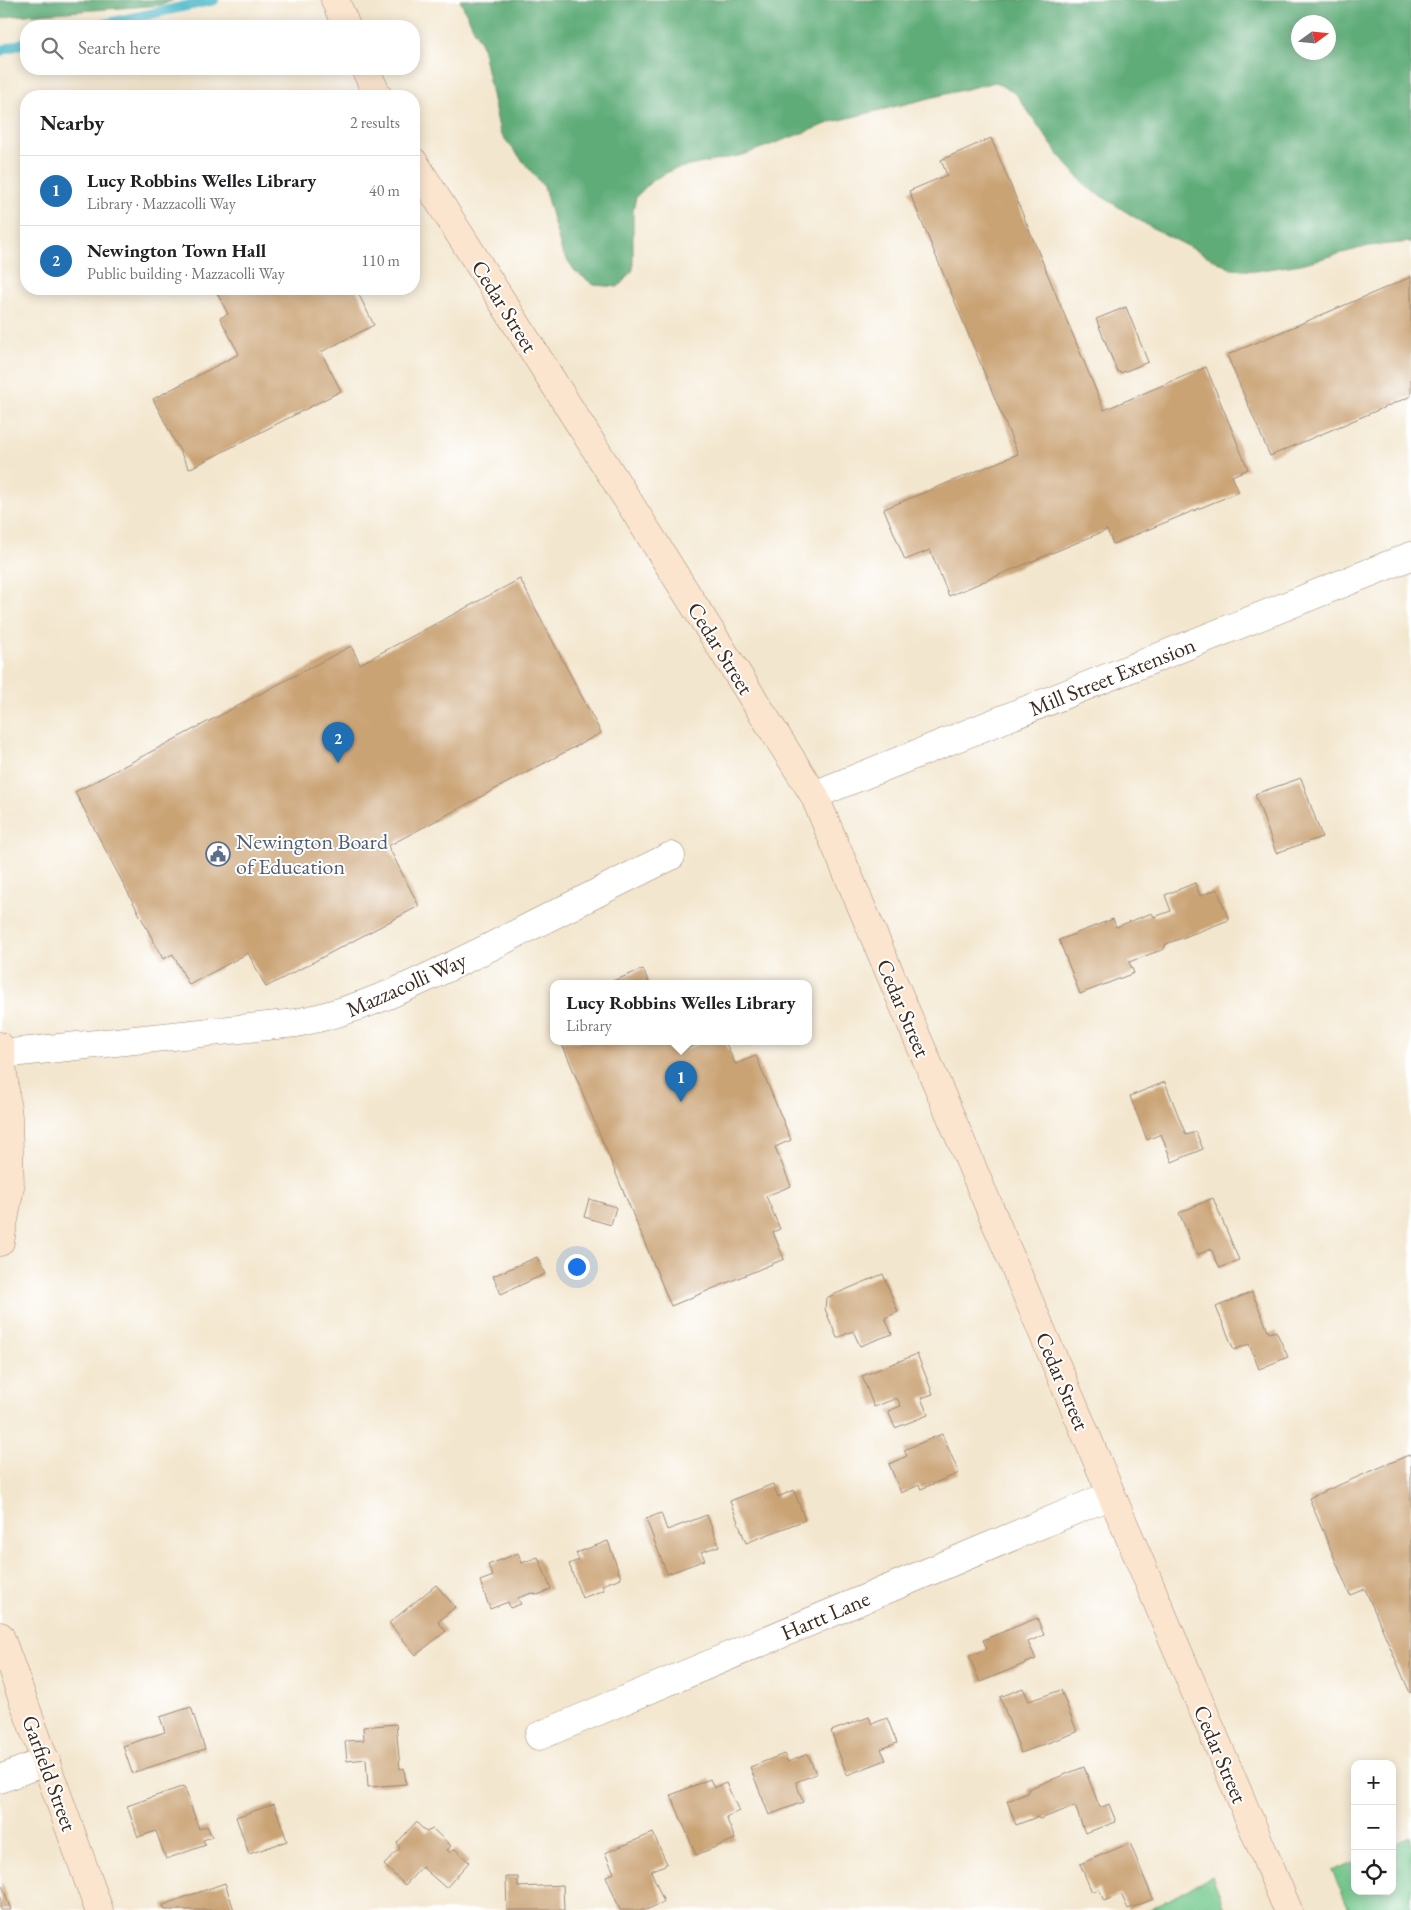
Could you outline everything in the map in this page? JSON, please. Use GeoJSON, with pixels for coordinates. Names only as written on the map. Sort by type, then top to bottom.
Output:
{"type":"FeatureCollection","features":[{"type":"Feature","properties":{"kind":"main road"},"geometry":{"type":"LineString","coordinates":[[368,75],[375,90]]}},
{"type":"Feature","properties":{"kind":"main road","name":"Cedar Street"},"geometry":{"type":"LineString","coordinates":[[420,171],[814,795],[1288,1910]]}},
{"type":"Feature","properties":{"kind":"main road"},"geometry":{"type":"LineString","coordinates":[[0,1242],[10,1187],[8,1117],[1,1050]]}},
{"type":"Feature","properties":{"kind":"main road","name":"Garfield Street"},"geometry":{"type":"LineString","coordinates":[[0,1636],[98,1910]]}},
{"type":"Feature","properties":{"kind":"street","name":"Mill Street Extension"},"geometry":{"type":"LineString","coordinates":[[814,795],[1411,556]]}},
{"type":"Feature","properties":{"kind":"street","name":"Mazzacolli Way"},"geometry":{"type":"LineString","coordinates":[[1,1050],[296,1023],[328,1017],[385,997],[430,976],[671,856]]}},
{"type":"Feature","properties":{"kind":"street","name":"Hartt Lane"},"geometry":{"type":"LineString","coordinates":[[539,1736],[1111,1495]]}},
{"type":"Feature","properties":{"kind":"street"},"geometry":{"type":"LineString","coordinates":[[0,1779],[46,1761]]}},
{"type":"Feature","properties":{"kind":"green space"},"geometry":{"type":"Polygon","coordinates":[[[0,0],[173,0],[162,5],[12,16],[0,19],[0,0]]]}},
{"type":"Feature","properties":{"kind":"green space"},"geometry":{"type":"Polygon","coordinates":[[[460,0],[1411,0],[1411,242],[1369,246],[1301,264],[1256,271],[1232,269],[1147,225],[1087,187],[1058,154],[1016,94],[995,82],[832,122],[743,155],[674,169],[653,180],[636,197],[633,211],[633,270],[618,287],[594,285],[575,271],[562,252],[544,187],[500,133],[482,46],[460,0]]]}},
{"type":"Feature","properties":{"kind":"green space"},"geometry":{"type":"Polygon","coordinates":[[[1411,1836],[1411,1910],[1350,1910],[1332,1871],[1351,1863],[1351,1895],[1396,1895],[1396,1842],[1411,1836]]]}},
{"type":"Feature","properties":{"kind":"green space"},"geometry":{"type":"Polygon","coordinates":[[[1212,1876],[1226,1910],[1150,1910],[1212,1876]]]}},
{"type":"Feature","properties":{"kind":"building"},"geometry":{"type":"Polygon","coordinates":[[[991,138],[1104,410],[1206,367],[1248,469],[1232,476],[1239,492],[1113,544],[1107,530],[949,596],[930,550],[905,560],[884,509],[1018,454],[909,191],[947,175],[941,160],[991,138]]]}},
{"type":"Feature","properties":{"kind":"building"},"geometry":{"type":"Polygon","coordinates":[[[1411,277],[1411,396],[1270,456],[1227,355],[1411,277]]]}},
{"type":"Feature","properties":{"kind":"building"},"geometry":{"type":"Polygon","coordinates":[[[218,295],[359,295],[374,325],[321,352],[341,391],[189,469],[153,399],[239,354],[220,318],[228,314],[218,295]]]}},
{"type":"Feature","properties":{"kind":"building"},"geometry":{"type":"Polygon","coordinates":[[[1126,307],[1148,362],[1121,373],[1117,371],[1096,319],[1126,307]]]}},
{"type":"Feature","properties":{"kind":"building"},"geometry":{"type":"Polygon","coordinates":[[[520,579],[601,733],[388,846],[419,906],[266,987],[248,953],[189,985],[173,954],[163,959],[75,792],[351,646],[360,664],[520,579]]]}},
{"type":"Feature","properties":{"kind":"building"},"geometry":{"type":"Polygon","coordinates":[[[1301,778],[1322,837],[1276,853],[1255,794],[1301,778]]]}},
{"type":"Feature","properties":{"kind":"building"},"geometry":{"type":"Polygon","coordinates":[[[1195,883],[1200,896],[1217,889],[1229,920],[1166,944],[1164,949],[1129,962],[1134,973],[1080,994],[1059,940],[1113,919],[1116,927],[1152,913],[1154,917],[1171,911],[1165,895],[1195,883]]]}},
{"type":"Feature","properties":{"kind":"building"},"geometry":{"type":"Polygon","coordinates":[[[643,969],[648,980],[616,980],[643,969]]]}},
{"type":"Feature","properties":{"kind":"building"},"geometry":{"type":"Polygon","coordinates":[[[563,1045],[676,1045],[679,1052],[696,1045],[727,1045],[735,1064],[756,1056],[791,1140],[775,1147],[791,1186],[766,1196],[780,1229],[773,1232],[784,1259],[671,1306],[563,1045]]]}},
{"type":"Feature","properties":{"kind":"building"},"geometry":{"type":"Polygon","coordinates":[[[1165,1082],[1186,1135],[1196,1132],[1203,1149],[1172,1162],[1161,1134],[1147,1140],[1130,1096],[1165,1082]]]}},
{"type":"Feature","properties":{"kind":"building"},"geometry":{"type":"Polygon","coordinates":[[[1213,1198],[1239,1260],[1220,1268],[1211,1249],[1197,1255],[1179,1213],[1213,1198]]]}},
{"type":"Feature","properties":{"kind":"building"},"geometry":{"type":"Polygon","coordinates":[[[589,1199],[616,1207],[611,1225],[584,1217],[589,1199]]]}},
{"type":"Feature","properties":{"kind":"building"},"geometry":{"type":"Polygon","coordinates":[[[537,1257],[545,1274],[501,1294],[493,1276],[537,1257]]]}},
{"type":"Feature","properties":{"kind":"building"},"geometry":{"type":"Polygon","coordinates":[[[883,1274],[898,1312],[885,1318],[892,1334],[860,1346],[853,1331],[837,1338],[825,1309],[826,1298],[883,1274]]]}},
{"type":"Feature","properties":{"kind":"building"},"geometry":{"type":"Polygon","coordinates":[[[1252,1292],[1269,1333],[1276,1331],[1288,1357],[1259,1369],[1249,1344],[1234,1350],[1216,1307],[1252,1292]]]}},
{"type":"Feature","properties":{"kind":"building"},"geometry":{"type":"Polygon","coordinates":[[[917,1354],[933,1394],[921,1398],[928,1415],[895,1428],[888,1411],[901,1406],[897,1398],[874,1407],[862,1376],[917,1354]]]}},
{"type":"Feature","properties":{"kind":"building"},"geometry":{"type":"Polygon","coordinates":[[[942,1434],[959,1473],[921,1489],[919,1485],[901,1493],[889,1464],[907,1456],[904,1450],[942,1434]]]}},
{"type":"Feature","properties":{"kind":"building"},"geometry":{"type":"Polygon","coordinates":[[[1411,1454],[1410,1693],[1365,1589],[1350,1595],[1309,1498],[1411,1454]]]}},
{"type":"Feature","properties":{"kind":"building"},"geometry":{"type":"Polygon","coordinates":[[[773,1484],[778,1497],[794,1490],[805,1520],[746,1543],[730,1501],[773,1484]]]}},
{"type":"Feature","properties":{"kind":"building"},"geometry":{"type":"Polygon","coordinates":[[[661,1513],[667,1530],[707,1515],[719,1546],[701,1552],[705,1560],[667,1574],[646,1519],[661,1513]]]}},
{"type":"Feature","properties":{"kind":"building"},"geometry":{"type":"Polygon","coordinates":[[[608,1541],[621,1578],[602,1585],[604,1590],[582,1598],[569,1564],[579,1560],[576,1553],[608,1541]]]}},
{"type":"Feature","properties":{"kind":"building"},"geometry":{"type":"Polygon","coordinates":[[[518,1553],[522,1563],[538,1557],[551,1589],[538,1595],[532,1593],[518,1598],[521,1604],[510,1608],[508,1602],[490,1609],[480,1581],[493,1576],[488,1565],[518,1553]]]}},
{"type":"Feature","properties":{"kind":"building"},"geometry":{"type":"Polygon","coordinates":[[[436,1585],[455,1607],[438,1622],[446,1631],[416,1655],[389,1623],[436,1585]]]}},
{"type":"Feature","properties":{"kind":"building"},"geometry":{"type":"Polygon","coordinates":[[[1037,1618],[1044,1635],[1028,1642],[1036,1659],[980,1682],[969,1656],[987,1649],[983,1640],[1037,1618]]]}},
{"type":"Feature","properties":{"kind":"building"},"geometry":{"type":"Polygon","coordinates":[[[1023,1688],[1029,1701],[1061,1690],[1077,1732],[1021,1753],[1000,1697],[1023,1688]]]}},
{"type":"Feature","properties":{"kind":"building"},"geometry":{"type":"Polygon","coordinates":[[[191,1707],[205,1749],[132,1773],[123,1746],[165,1732],[160,1717],[191,1707]]]}},
{"type":"Feature","properties":{"kind":"building"},"geometry":{"type":"Polygon","coordinates":[[[869,1717],[872,1724],[887,1718],[897,1743],[881,1749],[886,1760],[847,1775],[831,1731],[869,1717]]]}},
{"type":"Feature","properties":{"kind":"building"},"geometry":{"type":"Polygon","coordinates":[[[396,1724],[400,1769],[404,1768],[406,1784],[368,1787],[366,1759],[347,1761],[345,1741],[364,1740],[363,1727],[396,1724]]]}},
{"type":"Feature","properties":{"kind":"building"},"geometry":{"type":"Polygon","coordinates":[[[784,1754],[788,1762],[808,1754],[816,1774],[796,1782],[803,1802],[769,1815],[750,1767],[784,1754]]]}},
{"type":"Feature","properties":{"kind":"building"},"geometry":{"type":"Polygon","coordinates":[[[1084,1767],[1100,1808],[1109,1804],[1116,1822],[1085,1833],[1075,1806],[1040,1819],[1037,1817],[1016,1825],[1007,1801],[1028,1793],[1028,1789],[1084,1767]]]}},
{"type":"Feature","properties":{"kind":"building"},"geometry":{"type":"Polygon","coordinates":[[[710,1779],[714,1788],[726,1783],[739,1811],[726,1817],[735,1839],[696,1855],[671,1795],[710,1779]]]}},
{"type":"Feature","properties":{"kind":"building"},"geometry":{"type":"Polygon","coordinates":[[[184,1786],[199,1829],[207,1826],[212,1837],[203,1840],[206,1845],[166,1859],[156,1831],[138,1837],[127,1806],[184,1786]]]}},
{"type":"Feature","properties":{"kind":"building"},"geometry":{"type":"Polygon","coordinates":[[[274,1804],[287,1841],[249,1854],[236,1817],[274,1804]]]}},
{"type":"Feature","properties":{"kind":"building"},"geometry":{"type":"Polygon","coordinates":[[[416,1822],[426,1832],[433,1829],[451,1846],[447,1850],[451,1853],[455,1849],[469,1862],[446,1888],[422,1867],[405,1885],[384,1865],[400,1848],[397,1843],[416,1822]]]}},
{"type":"Feature","properties":{"kind":"building"},"geometry":{"type":"Polygon","coordinates":[[[653,1833],[667,1864],[651,1871],[664,1902],[646,1910],[620,1910],[606,1876],[614,1873],[605,1853],[653,1833]]]}},
{"type":"Feature","properties":{"kind":"building"},"geometry":{"type":"Polygon","coordinates":[[[1130,1843],[1153,1899],[1128,1909],[1121,1894],[1104,1901],[1099,1889],[1092,1892],[1080,1864],[1130,1843]]]}},
{"type":"Feature","properties":{"kind":"building"},"geometry":{"type":"Polygon","coordinates":[[[506,1877],[518,1877],[518,1887],[563,1885],[564,1910],[507,1910],[506,1877]]]}},
{"type":"Feature","properties":{"kind":"building"},"geometry":{"type":"Polygon","coordinates":[[[0,1880],[11,1910],[0,1910],[0,1880]]]}},
{"type":"Feature","properties":{"kind":"building"},"geometry":{"type":"Polygon","coordinates":[[[225,1883],[234,1910],[165,1910],[163,1905],[225,1883]]]}},
{"type":"Feature","properties":{"kind":"waterway"},"geometry":{"type":"LineString","coordinates":[[122,20],[214,0]]}},
{"type":"Feature","properties":{"kind":"waterway"},"geometry":{"type":"LineString","coordinates":[[0,51],[20,44]]}},
{"type":"Feature","properties":{"kind":"place","name":"Newington Town Hall"},"geometry":{"type":"Point","coordinates":[338,763]}},
{"type":"Feature","properties":{"kind":"place","name":"Newington Board of Education"},"geometry":{"type":"Point","coordinates":[218,854]}},
{"type":"Feature","properties":{"kind":"place","name":"Lucy Robbins Welles Library"},"geometry":{"type":"Point","coordinates":[681,1102]}}]}
